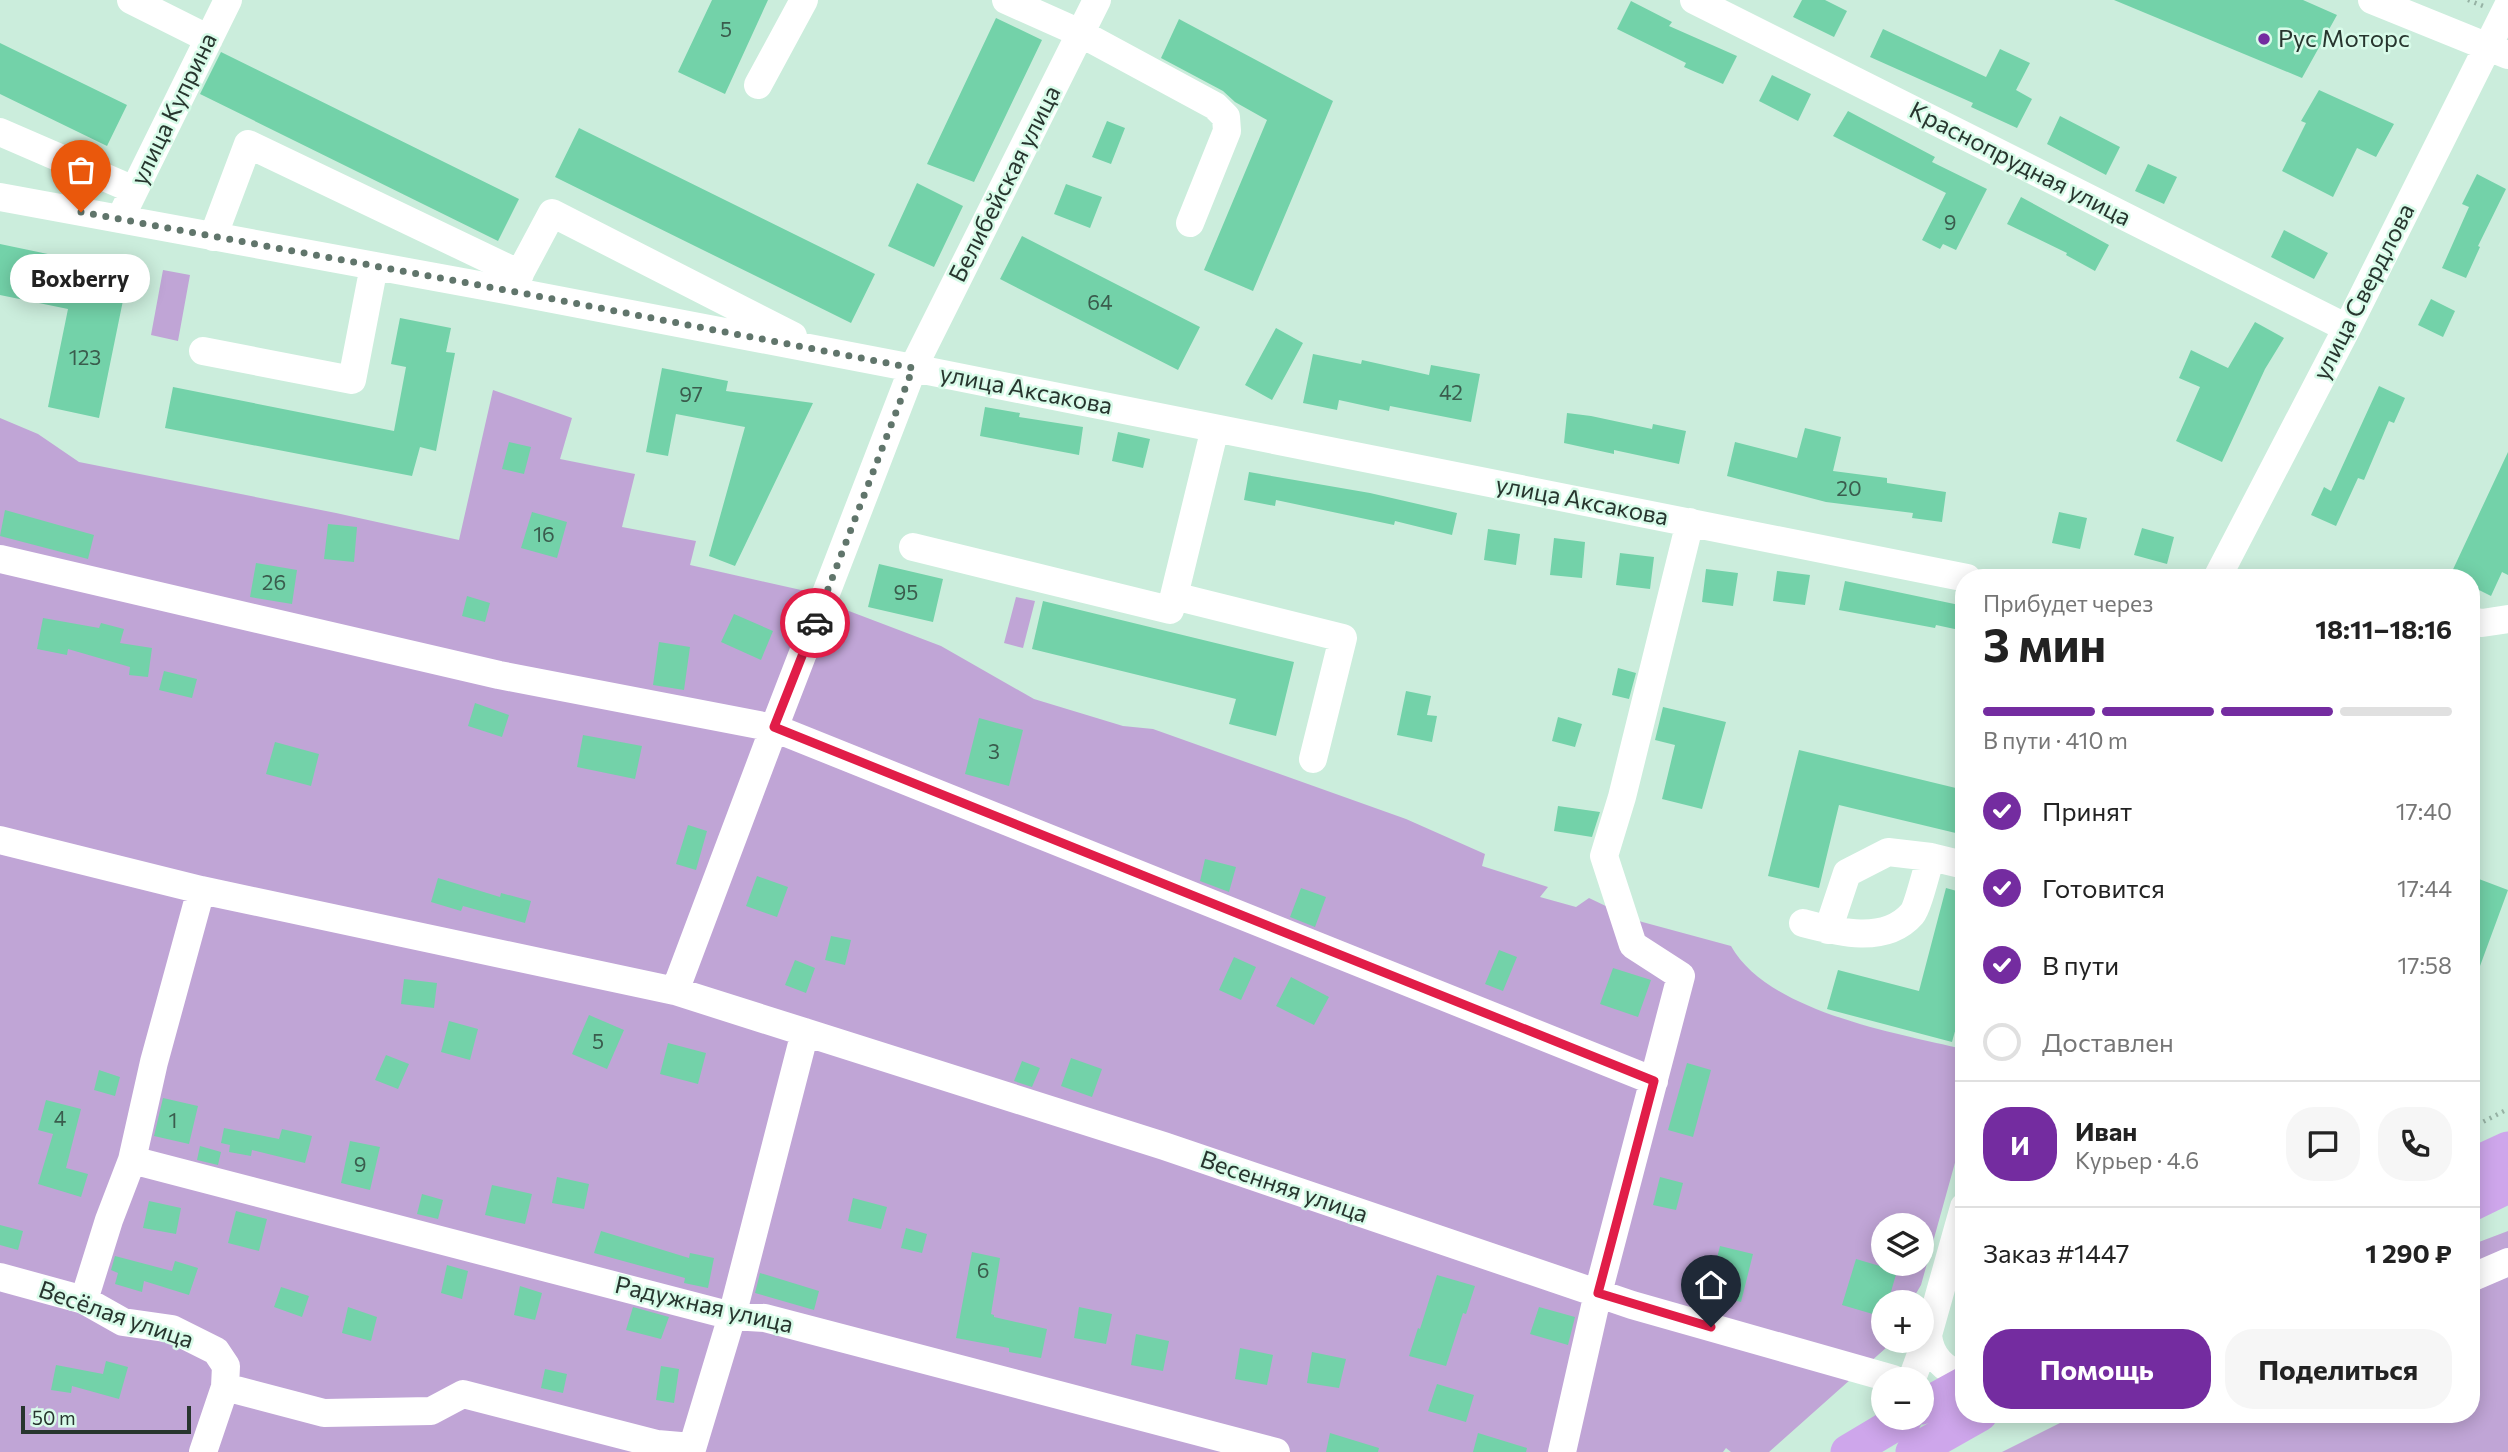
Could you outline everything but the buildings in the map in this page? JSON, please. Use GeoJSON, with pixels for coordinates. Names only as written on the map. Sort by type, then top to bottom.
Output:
{"type":"FeatureCollection","features":[{"type":"Feature","properties":{"kind":"main road"},"geometry":{"type":"LineString","coordinates":[[2480,1162],[2508,1149]]}},
{"type":"Feature","properties":{"kind":"main road"},"geometry":{"type":"LineString","coordinates":[[2480,1200],[2508,1186]]}},
{"type":"Feature","properties":{"kind":"main road"},"geometry":{"type":"LineString","coordinates":[[1934,1400],[1955,1389]]}},
{"type":"Feature","properties":{"kind":"main road"},"geometry":{"type":"LineString","coordinates":[[1913,1452],[1964,1423]]}},
{"type":"Feature","properties":{"kind":"main road"},"geometry":{"type":"LineString","coordinates":[[1848,1452],[1882,1430]]}},
{"type":"Feature","properties":{"kind":"street"},"geometry":{"type":"LineString","coordinates":[[131,0],[209,39]]}},
{"type":"Feature","properties":{"kind":"street","name":"улица Куприна"},"geometry":{"type":"LineString","coordinates":[[120,219],[228,0]]}},
{"type":"Feature","properties":{"kind":"street"},"geometry":{"type":"LineString","coordinates":[[758,85],[804,0]]}},
{"type":"Feature","properties":{"kind":"street"},"geometry":{"type":"LineString","coordinates":[[1006,0],[1080,33],[1215,106],[1226,117],[1227,131],[1189,223]]}},
{"type":"Feature","properties":{"kind":"street","name":"Белибейская улица"},"geometry":{"type":"LineString","coordinates":[[675,991],[913,368],[1097,0]]}},
{"type":"Feature","properties":{"kind":"street","name":"Краснопрудная улица"},"geometry":{"type":"LineString","coordinates":[[1694,0],[2347,328]]}},
{"type":"Feature","properties":{"kind":"street"},"geometry":{"type":"LineString","coordinates":[[2372,0],[2498,51]]}},
{"type":"Feature","properties":{"kind":"street","name":"улица Свердлова"},"geometry":{"type":"LineString","coordinates":[[2222,569],[2347,328],[2498,51],[2508,6]]}},
{"type":"Feature","properties":{"kind":"street"},"geometry":{"type":"LineString","coordinates":[[0,132],[134,190]]}},
{"type":"Feature","properties":{"kind":"street"},"geometry":{"type":"LineString","coordinates":[[213,237],[248,144],[516,282],[552,213],[823,351]]}},
{"type":"Feature","properties":{"kind":"street","name":"улица Аксакова"},"geometry":{"type":"LineString","coordinates":[[0,197],[374,266],[516,282],[823,351],[1955,576]]}},
{"type":"Feature","properties":{"kind":"street"},"geometry":{"type":"LineString","coordinates":[[203,351],[352,380],[374,266]]}},
{"type":"Feature","properties":{"kind":"street"},"geometry":{"type":"LineString","coordinates":[[912,547],[1170,610],[1215,428]]}},
{"type":"Feature","properties":{"kind":"street"},"geometry":{"type":"LineString","coordinates":[[1562,1452],[1598,1293],[1681,976],[1633,945],[1604,856],[1622,797],[1690,522]]}},
{"type":"Feature","properties":{"kind":"street"},"geometry":{"type":"LineString","coordinates":[[0,559],[499,675],[774,727],[1654,1081]]}},
{"type":"Feature","properties":{"kind":"street"},"geometry":{"type":"LineString","coordinates":[[1174,596],[1343,638],[1313,759]]}},
{"type":"Feature","properties":{"kind":"street"},"geometry":{"type":"LineString","coordinates":[[2480,623],[2508,619]]}},
{"type":"Feature","properties":{"kind":"street","name":"Весенняя улица"},"geometry":{"type":"LineString","coordinates":[[0,840],[201,890],[675,991],[1164,1146],[1598,1293],[1871,1373]]}},
{"type":"Feature","properties":{"kind":"street"},"geometry":{"type":"LineString","coordinates":[[1931,857],[1914,914],[1888,930],[1858,934],[1816,926],[1847,873],[1888,852],[1931,857],[1955,863]]}},
{"type":"Feature","properties":{"kind":"street"},"geometry":{"type":"LineString","coordinates":[[84,1300],[109,1220],[132,1160],[201,890]]}},
{"type":"Feature","properties":{"kind":"street"},"geometry":{"type":"LineString","coordinates":[[203,1452],[204,1441],[225,1387],[324,1413],[431,1412],[463,1394],[657,1444],[692,1449],[732,1316],[805,1032]]}},
{"type":"Feature","properties":{"kind":"street","name":"Радужная улица"},"geometry":{"type":"LineString","coordinates":[[132,1160],[732,1316],[765,1318],[1276,1452]]}},
{"type":"Feature","properties":{"kind":"street"},"geometry":{"type":"LineString","coordinates":[[1934,1314],[1955,1239]]}},
{"type":"Feature","properties":{"kind":"street"},"geometry":{"type":"LineString","coordinates":[[2480,1274],[2508,1262]]}},
{"type":"Feature","properties":{"kind":"street","name":"Весёлая улица"},"geometry":{"type":"LineString","coordinates":[[0,1277],[84,1300],[123,1322],[172,1329],[216,1351],[226,1366],[225,1387]]}},
{"type":"Feature","properties":{"kind":"street"},"geometry":{"type":"LineString","coordinates":[[1933,1353],[1942,1365],[1955,1372]]}},
{"type":"Feature","properties":{"kind":"path"},"geometry":{"type":"LineString","coordinates":[[2480,1123],[2508,1109]]}},
{"type":"Feature","properties":{"kind":"shaded area"},"geometry":{"type":"Polygon","coordinates":[[[163,270],[190,275],[178,341],[151,335],[163,270]]]}},
{"type":"Feature","properties":{"kind":"shaded area"},"geometry":{"type":"Polygon","coordinates":[[[493,390],[572,418],[560,459],[635,474],[622,527],[696,541],[690,565],[810,592],[841,608],[941,646],[1034,699],[1123,726],[1153,729],[1406,819],[1485,854],[1482,866],[1548,887],[1540,897],[1576,907],[1589,898],[1635,920],[1731,946],[1749,969],[1773,988],[1803,1003],[1870,1027],[1955,1047],[1955,1163],[1934,1238],[1934,1213],[1871,1213],[1871,1276],[1924,1276],[1921,1285],[1918,1290],[1871,1290],[1871,1353],[1880,1353],[1769,1452],[1731,1452],[1726,1448],[1723,1452],[0,1452],[0,418],[38,434],[79,462],[459,540],[493,390]]]}},
{"type":"Feature","properties":{"kind":"shaded area"},"geometry":{"type":"Polygon","coordinates":[[[1016,597],[1035,601],[1023,648],[1004,643],[1016,597]]]}},
{"type":"Feature","properties":{"kind":"shaded area"},"geometry":{"type":"Polygon","coordinates":[[[2508,1231],[2508,1452],[2002,1452],[2060,1423],[2480,1423],[2480,1242],[2508,1231]]]}},
{"type":"Feature","properties":{"kind":"way so far"},"geometry":{"type":"LineString","coordinates":[[81,212],[913,368],[815,623]]}},
{"type":"Feature","properties":{"kind":"place","name":"Рус Моторс"},"geometry":{"type":"Point","coordinates":[2264,39]}},
{"type":"Feature","properties":{"kind":"place","name":"Boxberry"},"geometry":{"type":"Point","coordinates":[81,212]}},
{"type":"Feature","properties":{"kind":"route"},"geometry":{"type":"LineString","coordinates":[[815,623],[774,727],[1654,1081],[1598,1293],[1711,1327]]}}]}
